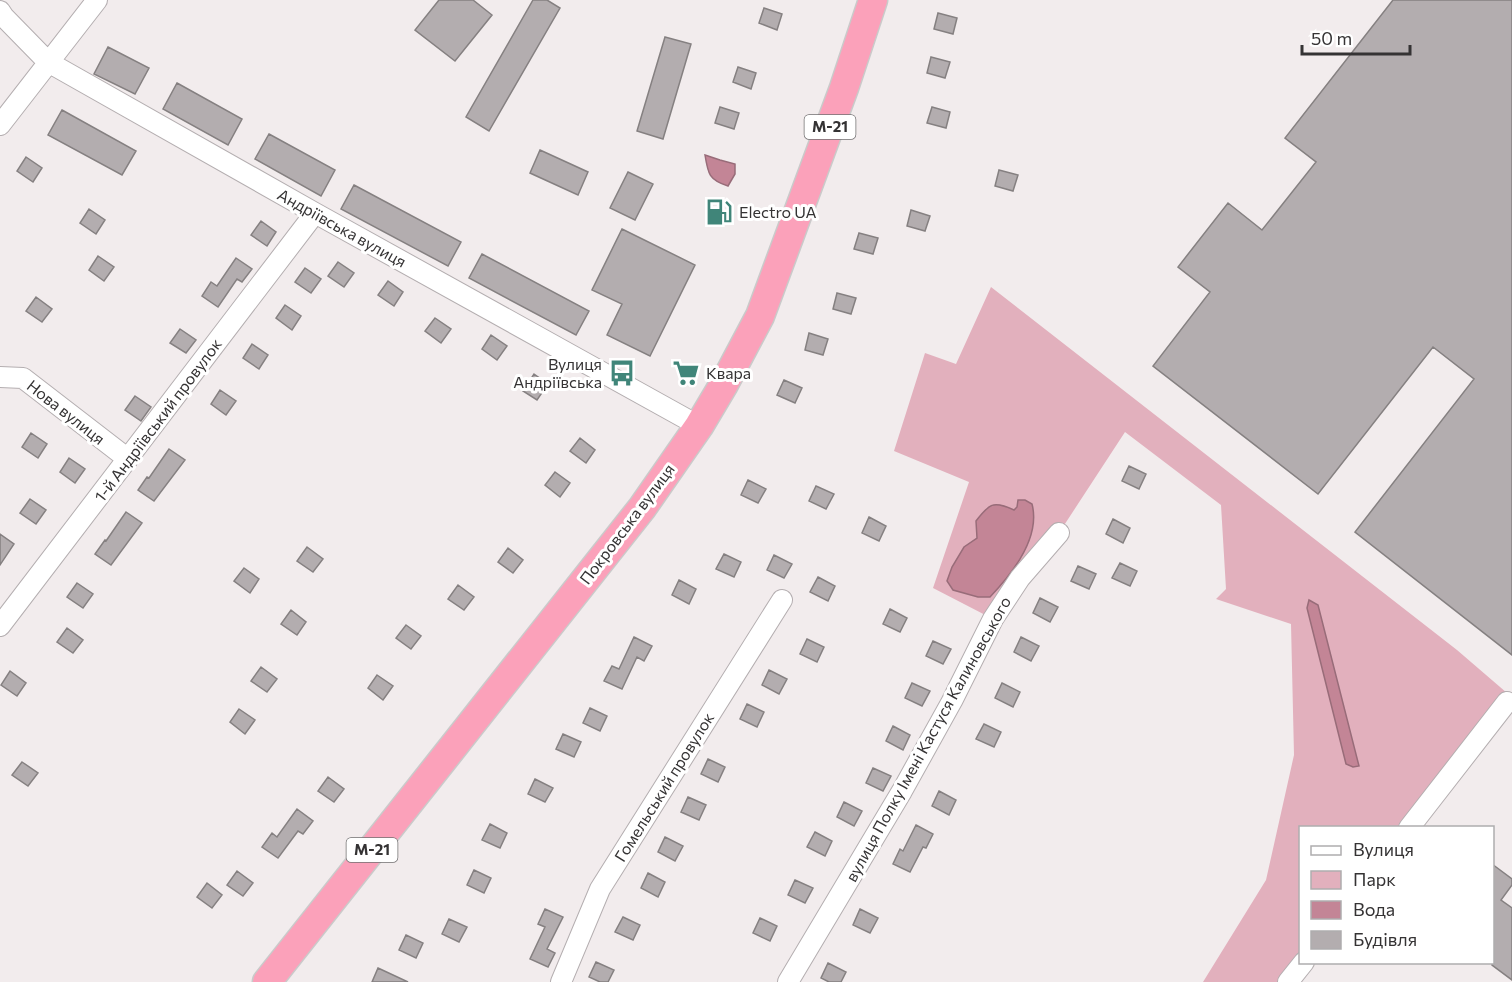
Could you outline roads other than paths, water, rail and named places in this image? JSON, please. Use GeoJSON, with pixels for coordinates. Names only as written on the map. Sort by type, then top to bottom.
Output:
{"type":"FeatureCollection","features":[{"type":"Feature","properties":{"kind":"highway","name":"Покровська вулиця"},"geometry":{"type":"LineString","coordinates":[[267,982],[642,508],[699,426],[760,316],[844,88],[873,0]]}},
{"type":"Feature","properties":{"kind":"street"},"geometry":{"type":"LineString","coordinates":[[0,125],[97,0]]}},
{"type":"Feature","properties":{"kind":"street","name":"Андріївська вулиця"},"geometry":{"type":"LineString","coordinates":[[0,11],[48,62],[699,426]]}},
{"type":"Feature","properties":{"kind":"street","name":"1-й Андріївський провулок"},"geometry":{"type":"LineString","coordinates":[[0,626],[315,213]]}},
{"type":"Feature","properties":{"kind":"street","name":"Нова вулиця"},"geometry":{"type":"LineString","coordinates":[[0,376],[23,378],[128,459]]}},
{"type":"Feature","properties":{"kind":"street","name":"вулиця Полку Імені Кастуся Калиновського"},"geometry":{"type":"LineString","coordinates":[[788,982],[902,791],[952,701],[993,619],[1020,578],[1059,533]]}},
{"type":"Feature","properties":{"kind":"street","name":"Гомельський провулок"},"geometry":{"type":"LineString","coordinates":[[561,982],[600,889],[782,600]]}},
{"type":"Feature","properties":{"kind":"street"},"geometry":{"type":"LineString","coordinates":[[1411,826],[1507,702]]}},
{"type":"Feature","properties":{"kind":"street"},"geometry":{"type":"LineString","coordinates":[[1288,982],[1303,964]]}},
{"type":"Feature","properties":{"kind":"water"},"geometry":{"type":"Polygon","coordinates":[[[705,155],[735,164],[735,174],[728,186],[713,179],[710,175],[705,155]]]}},
{"type":"Feature","properties":{"kind":"water"},"geometry":{"type":"Polygon","coordinates":[[[1018,500],[1025,500],[1032,504],[1034,517],[1023,555],[1007,578],[990,597],[978,597],[953,590],[947,581],[964,547],[977,538],[976,521],[992,505],[1001,505],[1014,510],[1018,500]]]}},
{"type":"Feature","properties":{"kind":"water"},"geometry":{"type":"Polygon","coordinates":[[[1309,600],[1318,605],[1359,766],[1353,767],[1346,764],[1307,608],[1309,600]]]}},
{"type":"Feature","properties":{"kind":"place","name":"Electro UA"},"geometry":{"type":"Point","coordinates":[719,212]}},
{"type":"Feature","properties":{"kind":"place","name":"Вулиця Андріївська"},"geometry":{"type":"Point","coordinates":[622,373]}},
{"type":"Feature","properties":{"kind":"place","name":"Квара"},"geometry":{"type":"Point","coordinates":[686,373]}}]}
